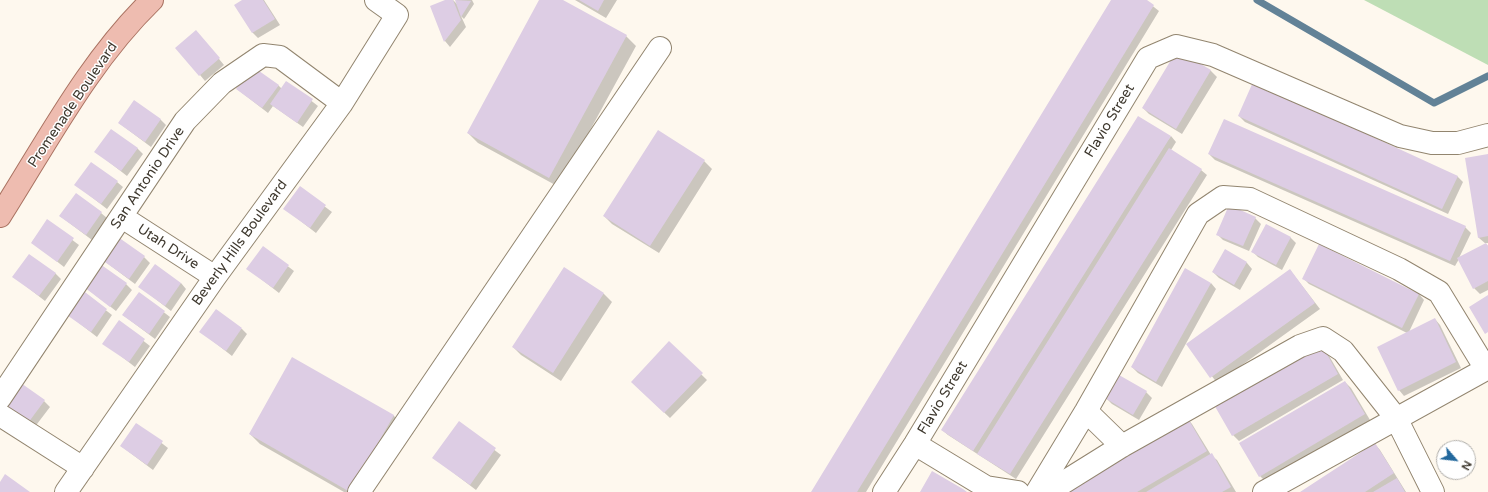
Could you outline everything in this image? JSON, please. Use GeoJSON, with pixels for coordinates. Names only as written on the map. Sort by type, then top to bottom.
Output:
{"type":"FeatureCollection","features":[{"type":"Feature","properties":{"kind":"main road","name":"Promenade Boulevard"},"geometry":{"type":"LineString","coordinates":[[0,216],[92,72],[132,20],[152,0]]}},
{"type":"Feature","properties":{"kind":"street","name":"Beverly Hills Boulevard"},"geometry":{"type":"LineString","coordinates":[[66,492],[214,277],[342,103],[398,15],[376,0]]}},
{"type":"Feature","properties":{"kind":"street","name":"Flavio Street"},"geometry":{"type":"LineString","coordinates":[[884,492],[915,444],[1148,58],[1176,46],[1212,55],[1400,136],[1432,143],[1458,143],[1488,135]]}},
{"type":"Feature","properties":{"kind":"street"},"geometry":{"type":"LineString","coordinates":[[359,492],[660,48]]}},
{"type":"Feature","properties":{"kind":"street","name":"San Antonio Drive"},"geometry":{"type":"LineString","coordinates":[[0,398],[185,121],[222,83],[263,55],[280,57],[342,103]]}},
{"type":"Feature","properties":{"kind":"street"},"geometry":{"type":"LineString","coordinates":[[1037,492],[1086,411],[1198,214],[1224,197],[1250,199],[1399,269],[1439,292],[1487,368],[1264,492]]}},
{"type":"Feature","properties":{"kind":"street","name":"Utah Drive"},"geometry":{"type":"LineString","coordinates":[[122,217],[214,277]]}},
{"type":"Feature","properties":{"kind":"street"},"geometry":{"type":"LineString","coordinates":[[1043,492],[1061,484],[1122,446],[1300,346],[1323,338],[1343,351],[1396,418],[1433,492]]}},
{"type":"Feature","properties":{"kind":"street"},"geometry":{"type":"LineString","coordinates":[[1086,411],[1113,435],[1122,446]]}},
{"type":"Feature","properties":{"kind":"street"},"geometry":{"type":"LineString","coordinates":[[0,414],[83,468]]}},
{"type":"Feature","properties":{"kind":"street"},"geometry":{"type":"LineString","coordinates":[[915,444],[986,487],[1018,492]]}},
{"type":"Feature","properties":{"kind":"green space"},"geometry":{"type":"Polygon","coordinates":[[[1364,0],[1488,0],[1488,65],[1364,0]]]}},
{"type":"Feature","properties":{"kind":"building"},"geometry":{"type":"Polygon","coordinates":[[[242,0],[263,0],[275,19],[252,33],[234,5],[242,0]]]}},
{"type":"Feature","properties":{"kind":"building"},"geometry":{"type":"Polygon","coordinates":[[[445,0],[453,0],[461,20],[444,42],[430,6],[445,0]]]}},
{"type":"Feature","properties":{"kind":"building"},"geometry":{"type":"Polygon","coordinates":[[[455,0],[471,1],[461,17],[455,0]]]}},
{"type":"Feature","properties":{"kind":"building"},"geometry":{"type":"Polygon","coordinates":[[[539,0],[563,0],[627,35],[549,178],[467,133],[539,0]]]}},
{"type":"Feature","properties":{"kind":"building"},"geometry":{"type":"Polygon","coordinates":[[[579,0],[604,0],[598,11],[579,0]]]}},
{"type":"Feature","properties":{"kind":"building"},"geometry":{"type":"Polygon","coordinates":[[[1111,0],[1147,0],[1154,5],[857,492],[811,492],[1111,0]]]}},
{"type":"Feature","properties":{"kind":"building"},"geometry":{"type":"Polygon","coordinates":[[[196,30],[220,58],[199,76],[175,48],[196,30]]]}},
{"type":"Feature","properties":{"kind":"building"},"geometry":{"type":"Polygon","coordinates":[[[1177,50],[1211,70],[1176,129],[1142,108],[1177,50]]]}},
{"type":"Feature","properties":{"kind":"building"},"geometry":{"type":"Polygon","coordinates":[[[252,66],[279,85],[262,108],[236,89],[252,66]]]}},
{"type":"Feature","properties":{"kind":"building"},"geometry":{"type":"Polygon","coordinates":[[[286,81],[313,99],[297,123],[270,104],[286,81]]]}},
{"type":"Feature","properties":{"kind":"building"},"geometry":{"type":"Polygon","coordinates":[[[1253,82],[1458,176],[1442,209],[1238,116],[1253,82]]]}},
{"type":"Feature","properties":{"kind":"building"},"geometry":{"type":"Polygon","coordinates":[[[134,100],[161,119],[145,142],[118,123],[134,100]]]}},
{"type":"Feature","properties":{"kind":"building"},"geometry":{"type":"Polygon","coordinates":[[[1138,116],[1171,136],[973,451],[941,430],[1138,116]]]}},
{"type":"Feature","properties":{"kind":"building"},"geometry":{"type":"Polygon","coordinates":[[[1224,119],[1466,226],[1450,261],[1208,154],[1224,119]]]}},
{"type":"Feature","properties":{"kind":"building"},"geometry":{"type":"Polygon","coordinates":[[[111,129],[138,148],[121,171],[94,152],[111,129]]]}},
{"type":"Feature","properties":{"kind":"building"},"geometry":{"type":"Polygon","coordinates":[[[658,130],[705,160],[650,246],[603,216],[658,130]]]}},
{"type":"Feature","properties":{"kind":"building"},"geometry":{"type":"Polygon","coordinates":[[[1169,148],[1202,169],[1010,474],[977,454],[1169,148]]]}},
{"type":"Feature","properties":{"kind":"building"},"geometry":{"type":"Polygon","coordinates":[[[1488,154],[1488,236],[1478,238],[1465,158],[1488,154]]]}},
{"type":"Feature","properties":{"kind":"building"},"geometry":{"type":"Polygon","coordinates":[[[91,162],[118,181],[101,204],[74,185],[91,162]]]}},
{"type":"Feature","properties":{"kind":"building"},"geometry":{"type":"Polygon","coordinates":[[[300,186],[326,205],[310,228],[283,209],[300,186]]]}},
{"type":"Feature","properties":{"kind":"building"},"geometry":{"type":"Polygon","coordinates":[[[76,193],[102,212],[86,235],[59,216],[76,193]]]}},
{"type":"Feature","properties":{"kind":"building"},"geometry":{"type":"Polygon","coordinates":[[[1229,205],[1256,217],[1243,246],[1216,235],[1229,205]]]}},
{"type":"Feature","properties":{"kind":"building"},"geometry":{"type":"Polygon","coordinates":[[[47,219],[74,238],[57,262],[31,243],[47,219]]]}},
{"type":"Feature","properties":{"kind":"building"},"geometry":{"type":"Polygon","coordinates":[[[1266,224],[1291,237],[1276,265],[1251,252],[1266,224]]]}},
{"type":"Feature","properties":{"kind":"building"},"geometry":{"type":"Polygon","coordinates":[[[118,237],[145,256],[129,279],[102,260],[118,237]]]}},
{"type":"Feature","properties":{"kind":"building"},"geometry":{"type":"Polygon","coordinates":[[[1486,243],[1488,246],[1488,281],[1473,289],[1457,258],[1486,243]]]}},
{"type":"Feature","properties":{"kind":"building"},"geometry":{"type":"Polygon","coordinates":[[[1319,244],[1419,294],[1402,328],[1302,279],[1319,244]]]}},
{"type":"Feature","properties":{"kind":"building"},"geometry":{"type":"Polygon","coordinates":[[[263,246],[289,265],[273,288],[246,269],[263,246]]]}},
{"type":"Feature","properties":{"kind":"building"},"geometry":{"type":"Polygon","coordinates":[[[1225,249],[1247,262],[1234,285],[1212,272],[1225,249]]]}},
{"type":"Feature","properties":{"kind":"building"},"geometry":{"type":"Polygon","coordinates":[[[29,254],[56,273],[39,296],[12,277],[29,254]]]}},
{"type":"Feature","properties":{"kind":"building"},"geometry":{"type":"Polygon","coordinates":[[[100,264],[127,283],[110,307],[84,287],[100,264]]]}},
{"type":"Feature","properties":{"kind":"building"},"geometry":{"type":"Polygon","coordinates":[[[155,264],[181,283],[165,306],[138,287],[155,264]]]}},
{"type":"Feature","properties":{"kind":"building"},"geometry":{"type":"Polygon","coordinates":[[[564,267],[604,293],[553,373],[512,347],[564,267]]]}},
{"type":"Feature","properties":{"kind":"building"},"geometry":{"type":"Polygon","coordinates":[[[1185,268],[1211,283],[1156,382],[1131,367],[1185,268]]]}},
{"type":"Feature","properties":{"kind":"building"},"geometry":{"type":"Polygon","coordinates":[[[1290,269],[1315,303],[1210,378],[1186,344],[1290,269]]]}},
{"type":"Feature","properties":{"kind":"building"},"geometry":{"type":"Polygon","coordinates":[[[81,289],[107,309],[91,332],[64,313],[81,289]]]}},
{"type":"Feature","properties":{"kind":"building"},"geometry":{"type":"Polygon","coordinates":[[[139,292],[165,311],[149,334],[122,315],[139,292]]]}},
{"type":"Feature","properties":{"kind":"building"},"geometry":{"type":"Polygon","coordinates":[[[1488,295],[1488,332],[1485,334],[1469,307],[1488,295]]]}},
{"type":"Feature","properties":{"kind":"building"},"geometry":{"type":"Polygon","coordinates":[[[216,309],[242,328],[226,351],[199,332],[216,309]]]}},
{"type":"Feature","properties":{"kind":"building"},"geometry":{"type":"Polygon","coordinates":[[[1435,318],[1456,362],[1398,391],[1377,347],[1435,318]]]}},
{"type":"Feature","properties":{"kind":"building"},"geometry":{"type":"Polygon","coordinates":[[[119,320],[145,339],[129,362],[102,344],[119,320]]]}},
{"type":"Feature","properties":{"kind":"building"},"geometry":{"type":"Polygon","coordinates":[[[1319,340],[1338,374],[1232,436],[1213,403],[1319,340]]]}},
{"type":"Feature","properties":{"kind":"building"},"geometry":{"type":"Polygon","coordinates":[[[669,341],[703,373],[664,413],[631,382],[669,341]]]}},
{"type":"Feature","properties":{"kind":"building"},"geometry":{"type":"Polygon","coordinates":[[[292,357],[394,415],[350,492],[249,434],[292,357]]]}},
{"type":"Feature","properties":{"kind":"building"},"geometry":{"type":"Polygon","coordinates":[[[1119,375],[1147,391],[1133,415],[1105,398],[1119,375]]]}},
{"type":"Feature","properties":{"kind":"building"},"geometry":{"type":"Polygon","coordinates":[[[18,381],[45,400],[28,423],[2,404],[18,381]]]}},
{"type":"Feature","properties":{"kind":"building"},"geometry":{"type":"Polygon","coordinates":[[[1345,381],[1365,414],[1259,477],[1239,443],[1345,381]]]}},
{"type":"Feature","properties":{"kind":"building"},"geometry":{"type":"Polygon","coordinates":[[[1187,417],[1207,451],[1137,492],[1060,492],[1187,417]]]}},
{"type":"Feature","properties":{"kind":"building"},"geometry":{"type":"Polygon","coordinates":[[[459,421],[496,448],[470,485],[432,458],[459,421]]]}},
{"type":"Feature","properties":{"kind":"building"},"geometry":{"type":"Polygon","coordinates":[[[136,423],[163,441],[147,465],[120,446],[136,423]]]}},
{"type":"Feature","properties":{"kind":"building"},"geometry":{"type":"Polygon","coordinates":[[[1375,443],[1394,473],[1365,492],[1300,492],[1375,443]]]}},
{"type":"Feature","properties":{"kind":"building"},"geometry":{"type":"Polygon","coordinates":[[[1212,453],[1231,487],[1222,492],[1146,492],[1212,453]]]}},
{"type":"Feature","properties":{"kind":"building"},"geometry":{"type":"Polygon","coordinates":[[[932,471],[963,489],[967,492],[920,492],[932,471]]]}},
{"type":"Feature","properties":{"kind":"building"},"geometry":{"type":"Polygon","coordinates":[[[5,474],[30,492],[0,492],[0,482],[5,474]]]}},
{"type":"Feature","properties":{"kind":"building"},"geometry":{"type":"Polygon","coordinates":[[[1397,478],[1405,492],[1373,492],[1397,478]]]}},
{"type":"Feature","properties":{"kind":"waterway"},"geometry":{"type":"LineString","coordinates":[[1257,0],[1434,103],[1488,76]]}}]}
